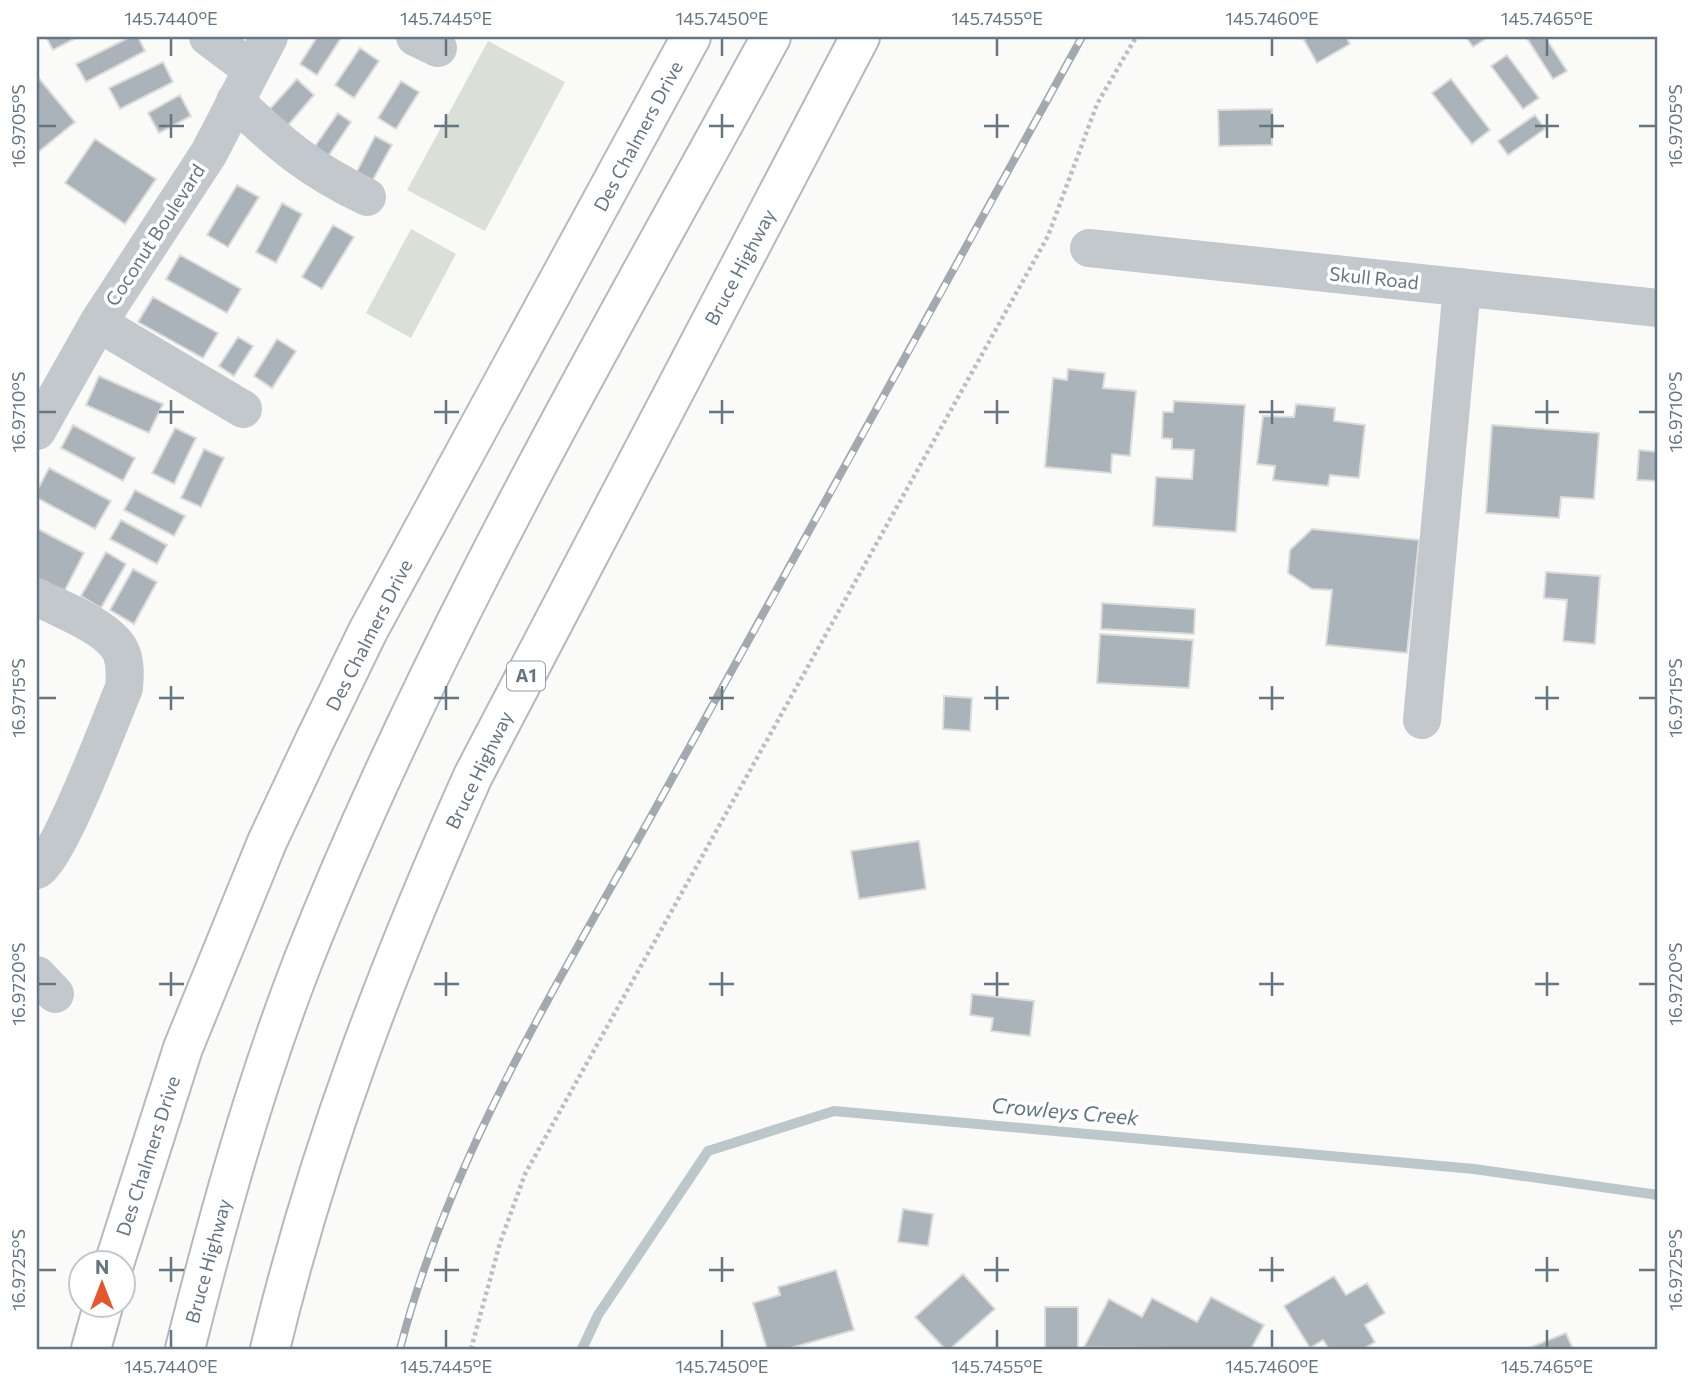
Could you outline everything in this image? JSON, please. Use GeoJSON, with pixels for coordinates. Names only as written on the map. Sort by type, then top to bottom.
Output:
{"type":"FeatureCollection","features":[{"type":"Feature","properties":{"kind":"main road","name":"Des Chalmers Drive"},"geometry":{"type":"LineString","coordinates":[[118,1250],[183,1048],[257,865],[310,751],[368,631],[691,37]]}},
{"type":"Feature","properties":{"kind":"main road","name":"Bruce Highway"},"geometry":{"type":"LineString","coordinates":[[185,1349],[228,1186],[261,1082],[302,963],[358,828],[418,698],[481,573],[771,37]]}},
{"type":"Feature","properties":{"kind":"main road","name":"Bruce Highway"},"geometry":{"type":"LineString","coordinates":[[270,1349],[290,1267],[333,1122],[386,977],[430,872],[480,764],[860,37]]}},
{"type":"Feature","properties":{"kind":"main road"},"geometry":{"type":"LineString","coordinates":[[91,1349],[99,1320]]}},
{"type":"Feature","properties":{"kind":"street"},"geometry":{"type":"LineString","coordinates":[[208,37],[289,153],[327,178],[367,197]]}},
{"type":"Feature","properties":{"kind":"street","name":"Coconut Boulevard"},"geometry":{"type":"LineString","coordinates":[[37,431],[98,323],[209,153],[270,37]]}},
{"type":"Feature","properties":{"kind":"street","name":"Skull Road"},"geometry":{"type":"LineString","coordinates":[[1089,248],[1658,308]]}},
{"type":"Feature","properties":{"kind":"street"},"geometry":{"type":"LineString","coordinates":[[1422,720],[1462,287]]}},
{"type":"Feature","properties":{"kind":"street"},"geometry":{"type":"LineString","coordinates":[[98,323],[243,409]]}},
{"type":"Feature","properties":{"kind":"street"},"geometry":{"type":"LineString","coordinates":[[37,597],[108,635],[121,650],[125,670],[124,688],[58,840],[44,866],[37,870]]}},
{"type":"Feature","properties":{"kind":"path"},"geometry":{"type":"LineString","coordinates":[[471,1349],[500,1243],[525,1174],[1048,236],[1097,104],[1136,37]]}},
{"type":"Feature","properties":{"kind":"shaded area"},"geometry":{"type":"Polygon","coordinates":[[[488,41],[565,82],[485,231],[407,190],[488,41]]]}},
{"type":"Feature","properties":{"kind":"shaded area"},"geometry":{"type":"Polygon","coordinates":[[[411,229],[456,254],[411,338],[366,313],[411,229]]]}},
{"type":"Feature","properties":{"kind":"building"},"geometry":{"type":"Polygon","coordinates":[[[46,37],[78,37],[53,50],[46,37]]]}},
{"type":"Feature","properties":{"kind":"building"},"geometry":{"type":"Polygon","coordinates":[[[130,37],[138,37],[145,51],[86,82],[76,64],[130,37]]]}},
{"type":"Feature","properties":{"kind":"building"},"geometry":{"type":"Polygon","coordinates":[[[317,37],[341,38],[317,75],[300,64],[317,37]]]}},
{"type":"Feature","properties":{"kind":"building"},"geometry":{"type":"Polygon","coordinates":[[[1309,37],[1346,37],[1350,44],[1317,63],[1304,40],[1309,37]]]}},
{"type":"Feature","properties":{"kind":"building"},"geometry":{"type":"Polygon","coordinates":[[[1466,37],[1488,37],[1473,47],[1466,37]]]}},
{"type":"Feature","properties":{"kind":"building"},"geometry":{"type":"Polygon","coordinates":[[[1526,37],[1545,37],[1567,71],[1553,79],[1526,37]]]}},
{"type":"Feature","properties":{"kind":"building"},"geometry":{"type":"Polygon","coordinates":[[[360,48],[379,61],[354,98],[335,85],[360,48]]]}},
{"type":"Feature","properties":{"kind":"building"},"geometry":{"type":"Polygon","coordinates":[[[1507,55],[1539,98],[1523,109],[1491,66],[1507,55]]]}},
{"type":"Feature","properties":{"kind":"building"},"geometry":{"type":"Polygon","coordinates":[[[163,62],[173,82],[120,109],[109,88],[163,62]]]}},
{"type":"Feature","properties":{"kind":"building"},"geometry":{"type":"Polygon","coordinates":[[[37,76],[75,122],[37,153],[37,76]]]}},
{"type":"Feature","properties":{"kind":"building"},"geometry":{"type":"Polygon","coordinates":[[[297,79],[314,95],[278,137],[259,121],[297,79]]]}},
{"type":"Feature","properties":{"kind":"building"},"geometry":{"type":"Polygon","coordinates":[[[1451,79],[1490,130],[1472,144],[1432,93],[1451,79]]]}},
{"type":"Feature","properties":{"kind":"building"},"geometry":{"type":"Polygon","coordinates":[[[401,81],[419,92],[396,129],[378,118],[401,81]]]}},
{"type":"Feature","properties":{"kind":"building"},"geometry":{"type":"Polygon","coordinates":[[[180,95],[191,116],[159,133],[148,113],[180,95]]]}},
{"type":"Feature","properties":{"kind":"building"},"geometry":{"type":"Polygon","coordinates":[[[1272,109],[1272,145],[1219,146],[1218,110],[1272,109]]]}},
{"type":"Feature","properties":{"kind":"building"},"geometry":{"type":"Polygon","coordinates":[[[338,113],[351,122],[323,164],[309,155],[338,113]]]}},
{"type":"Feature","properties":{"kind":"building"},"geometry":{"type":"Polygon","coordinates":[[[1535,115],[1545,129],[1508,155],[1498,141],[1535,115]]]}},
{"type":"Feature","properties":{"kind":"building"},"geometry":{"type":"Polygon","coordinates":[[[375,136],[392,145],[369,187],[353,179],[375,136]]]}},
{"type":"Feature","properties":{"kind":"building"},"geometry":{"type":"Polygon","coordinates":[[[95,139],[156,179],[125,224],[65,183],[95,139]]]}},
{"type":"Feature","properties":{"kind":"building"},"geometry":{"type":"Polygon","coordinates":[[[237,185],[259,197],[228,247],[207,235],[237,185]]]}},
{"type":"Feature","properties":{"kind":"building"},"geometry":{"type":"Polygon","coordinates":[[[282,203],[302,214],[276,263],[256,252],[282,203]]]}},
{"type":"Feature","properties":{"kind":"building"},"geometry":{"type":"Polygon","coordinates":[[[333,225],[354,237],[322,289],[302,277],[333,225]]]}},
{"type":"Feature","properties":{"kind":"building"},"geometry":{"type":"Polygon","coordinates":[[[180,255],[241,289],[227,313],[166,279],[180,255]]]}},
{"type":"Feature","properties":{"kind":"building"},"geometry":{"type":"Polygon","coordinates":[[[153,297],[218,333],[203,358],[138,322],[153,297]]]}},
{"type":"Feature","properties":{"kind":"building"},"geometry":{"type":"Polygon","coordinates":[[[238,337],[253,346],[234,376],[219,366],[238,337]]]}},
{"type":"Feature","properties":{"kind":"building"},"geometry":{"type":"Polygon","coordinates":[[[277,339],[296,351],[272,388],[254,376],[277,339]]]}},
{"type":"Feature","properties":{"kind":"building"},"geometry":{"type":"Polygon","coordinates":[[[1068,369],[1105,373],[1103,388],[1136,391],[1130,456],[1112,454],[1111,473],[1045,467],[1053,378],[1067,380],[1068,369]]]}},
{"type":"Feature","properties":{"kind":"building"},"geometry":{"type":"Polygon","coordinates":[[[99,376],[163,404],[149,433],[86,405],[99,376]]]}},
{"type":"Feature","properties":{"kind":"building"},"geometry":{"type":"Polygon","coordinates":[[[1174,401],[1245,405],[1236,532],[1153,526],[1156,477],[1192,479],[1194,450],[1172,449],[1172,439],[1162,438],[1163,412],[1173,412],[1174,401]]]}},
{"type":"Feature","properties":{"kind":"building"},"geometry":{"type":"Polygon","coordinates":[[[1296,404],[1335,408],[1334,421],[1365,425],[1359,478],[1330,475],[1328,486],[1273,480],[1275,466],[1257,464],[1263,416],[1294,417],[1296,404]]]}},
{"type":"Feature","properties":{"kind":"building"},"geometry":{"type":"Polygon","coordinates":[[[73,425],[135,458],[123,481],[61,448],[73,425]]]}},
{"type":"Feature","properties":{"kind":"building"},"geometry":{"type":"Polygon","coordinates":[[[1492,425],[1599,433],[1594,499],[1561,497],[1559,518],[1486,513],[1492,425]]]}},
{"type":"Feature","properties":{"kind":"building"},"geometry":{"type":"Polygon","coordinates":[[[175,428],[196,438],[174,484],[152,473],[175,428]]]}},
{"type":"Feature","properties":{"kind":"building"},"geometry":{"type":"Polygon","coordinates":[[[204,449],[224,458],[201,507],[181,498],[204,449]]]}},
{"type":"Feature","properties":{"kind":"building"},"geometry":{"type":"Polygon","coordinates":[[[1639,450],[1658,452],[1658,481],[1637,480],[1639,450]]]}},
{"type":"Feature","properties":{"kind":"building"},"geometry":{"type":"Polygon","coordinates":[[[49,468],[111,501],[95,529],[37,498],[37,491],[49,468]]]}},
{"type":"Feature","properties":{"kind":"building"},"geometry":{"type":"Polygon","coordinates":[[[135,490],[185,516],[174,536],[124,510],[135,490]]]}},
{"type":"Feature","properties":{"kind":"building"},"geometry":{"type":"Polygon","coordinates":[[[121,520],[167,545],[157,564],[110,539],[121,520]]]}},
{"type":"Feature","properties":{"kind":"building"},"geometry":{"type":"Polygon","coordinates":[[[38,529],[84,553],[64,592],[37,578],[38,529]]]}},
{"type":"Feature","properties":{"kind":"building"},"geometry":{"type":"Polygon","coordinates":[[[1312,529],[1419,540],[1407,653],[1326,645],[1332,590],[1312,589],[1288,573],[1290,550],[1312,529]]]}},
{"type":"Feature","properties":{"kind":"building"},"geometry":{"type":"Polygon","coordinates":[[[106,552],[126,564],[101,608],[81,596],[106,552]]]}},
{"type":"Feature","properties":{"kind":"building"},"geometry":{"type":"Polygon","coordinates":[[[133,569],[157,582],[134,624],[110,610],[133,569]]]}},
{"type":"Feature","properties":{"kind":"building"},"geometry":{"type":"Polygon","coordinates":[[[1546,572],[1600,576],[1595,644],[1563,641],[1567,600],[1544,598],[1546,572]]]}},
{"type":"Feature","properties":{"kind":"building"},"geometry":{"type":"Polygon","coordinates":[[[1102,603],[1195,609],[1194,634],[1101,629],[1102,603]]]}},
{"type":"Feature","properties":{"kind":"building"},"geometry":{"type":"Polygon","coordinates":[[[1100,634],[1193,640],[1189,688],[1097,683],[1100,634]]]}},
{"type":"Feature","properties":{"kind":"building"},"geometry":{"type":"Polygon","coordinates":[[[944,696],[972,698],[970,731],[943,729],[944,696]]]}},
{"type":"Feature","properties":{"kind":"building"},"geometry":{"type":"Polygon","coordinates":[[[919,841],[926,889],[859,899],[851,851],[919,841]]]}},
{"type":"Feature","properties":{"kind":"building"},"geometry":{"type":"Polygon","coordinates":[[[972,994],[1034,1001],[1030,1036],[991,1031],[993,1018],[970,1015],[972,994]]]}},
{"type":"Feature","properties":{"kind":"building"},"geometry":{"type":"Polygon","coordinates":[[[903,1209],[933,1214],[928,1246],[898,1242],[903,1209]]]}},
{"type":"Feature","properties":{"kind":"building"},"geometry":{"type":"Polygon","coordinates":[[[836,1270],[854,1330],[787,1349],[767,1349],[753,1303],[780,1295],[778,1287],[836,1270]]]}},
{"type":"Feature","properties":{"kind":"building"},"geometry":{"type":"Polygon","coordinates":[[[963,1274],[995,1309],[950,1349],[945,1349],[915,1317],[963,1274]]]}},
{"type":"Feature","properties":{"kind":"building"},"geometry":{"type":"Polygon","coordinates":[[[1334,1276],[1346,1295],[1367,1283],[1385,1313],[1365,1325],[1375,1342],[1363,1349],[1329,1349],[1323,1340],[1310,1348],[1284,1306],[1334,1276]]]}},
{"type":"Feature","properties":{"kind":"building"},"geometry":{"type":"Polygon","coordinates":[[[1211,1297],[1264,1325],[1251,1349],[1084,1347],[1109,1299],[1142,1317],[1152,1298],[1197,1322],[1211,1297]]]}},
{"type":"Feature","properties":{"kind":"building"},"geometry":{"type":"Polygon","coordinates":[[[1045,1307],[1078,1307],[1078,1349],[1045,1349],[1045,1307]]]}},
{"type":"Feature","properties":{"kind":"building"},"geometry":{"type":"Polygon","coordinates":[[[1566,1333],[1573,1349],[1526,1349],[1566,1333]]]}},
{"type":"Feature","properties":{"kind":"waterway","name":"Crowleys Creek"},"geometry":{"type":"LineString","coordinates":[[582,1349],[598,1315],[708,1151],[834,1111],[1474,1169],[1658,1195]]}},
{"type":"Feature","properties":{"kind":"railway"},"geometry":{"type":"LineString","coordinates":[[400,1349],[422,1275],[449,1203],[514,1063],[1082,37]]}}]}
